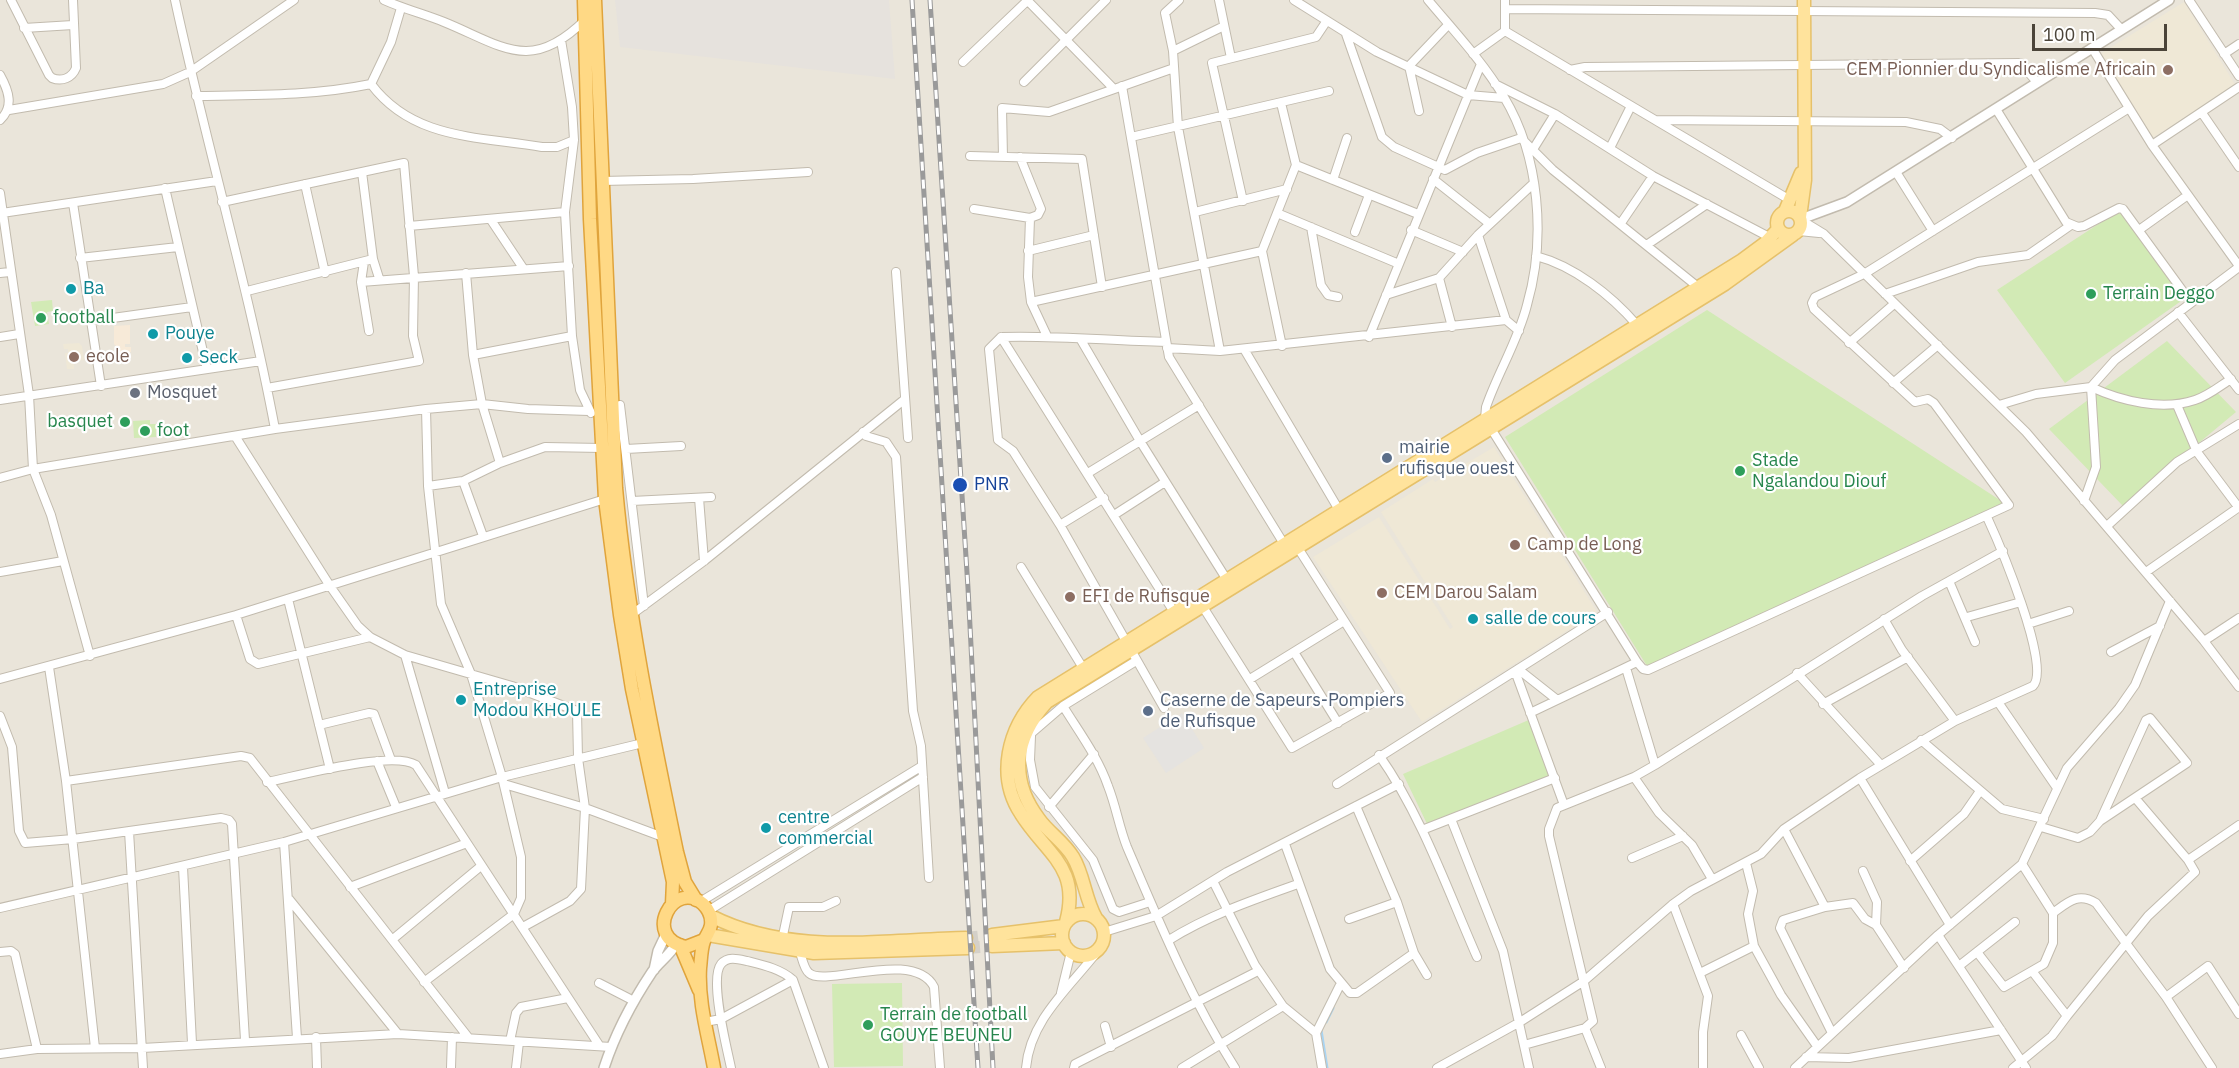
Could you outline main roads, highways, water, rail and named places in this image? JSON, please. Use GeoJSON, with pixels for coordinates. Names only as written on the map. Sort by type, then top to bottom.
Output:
{"type":"FeatureCollection","features":[{"type":"Feature","properties":{"kind":"highway"},"geometry":{"type":"LineString","coordinates":[[584,0],[590,219],[605,499],[620,615],[643,742],[673,882],[672,904],[664,918],[666,934],[678,945],[700,991]]}},
{"type":"Feature","properties":{"kind":"highway"},"geometry":{"type":"LineString","coordinates":[[595,0],[616,488],[631,615],[677,852],[685,882],[704,907],[706,938],[700,991],[714,1068]]}},
{"type":"Feature","properties":{"kind":"highway"},"geometry":{"type":"LineString","coordinates":[[672,904],[681,899],[704,907]]}},
{"type":"Feature","properties":{"kind":"highway"},"geometry":{"type":"LineString","coordinates":[[678,945],[692,946],[706,938]]}},
{"type":"Feature","properties":{"kind":"main road"},"geometry":{"type":"LineString","coordinates":[[1067,947],[1065,924],[1071,892],[1063,867],[1021,815],[1013,800],[1008,770],[1008,754],[1012,736],[1029,706],[1053,686],[1083,668],[1130,651],[1174,612],[1339,510],[1725,284],[1799,224],[1805,180],[1803,166],[1804,6]]}},
{"type":"Feature","properties":{"kind":"main road"},"geometry":{"type":"LineString","coordinates":[[1775,233],[1777,221],[1787,206],[1803,166]]}},
{"type":"Feature","properties":{"kind":"main road"},"geometry":{"type":"LineString","coordinates":[[1787,206],[1793,211],[1799,224]]}},
{"type":"Feature","properties":{"kind":"main road"},"geometry":{"type":"LineString","coordinates":[[1096,918],[1081,913],[1065,924],[992,941],[1067,947],[1086,956],[1097,952],[1103,943],[1104,932],[1087,900],[1075,860],[1026,800],[1017,766],[1036,715],[1047,702],[1298,548],[1698,287],[1775,233],[1783,234],[1799,224]]}},
{"type":"Feature","properties":{"kind":"main road"},"geometry":{"type":"LineString","coordinates":[[704,907],[752,933],[782,940],[812,943],[967,943],[844,954],[800,952],[706,938]]}},
{"type":"Feature","properties":{"kind":"waterway"},"geometry":{"type":"LineString","coordinates":[[1322,1024],[1326,1022],[1333,1008]]}},
{"type":"Feature","properties":{"kind":"waterway"},"geometry":{"type":"LineString","coordinates":[[1321,1030],[1327,1068]]}},
{"type":"Feature","properties":{"kind":"tunnel"},"geometry":{"type":"LineString","coordinates":[[966,938],[992,935]]}},
{"type":"Feature","properties":{"kind":"tunnel"},"geometry":{"type":"LineString","coordinates":[[968,948],[992,946]]}},
{"type":"Feature","properties":{"kind":"railway"},"geometry":{"type":"LineString","coordinates":[[912,0],[978,1068]]}},
{"type":"Feature","properties":{"kind":"railway"},"geometry":{"type":"LineString","coordinates":[[930,0],[968,588],[993,1068]]}},
{"type":"Feature","properties":{"kind":"place","name":"CEM Pionnier du Syndicalisme Africain"},"geometry":{"type":"Point","coordinates":[2168,70]}},
{"type":"Feature","properties":{"kind":"place","name":"Ba"},"geometry":{"type":"Point","coordinates":[71,289]}},
{"type":"Feature","properties":{"kind":"place","name":"Terrain Deggo"},"geometry":{"type":"Point","coordinates":[2091,294]}},
{"type":"Feature","properties":{"kind":"place","name":"football"},"geometry":{"type":"Point","coordinates":[41,318]}},
{"type":"Feature","properties":{"kind":"place","name":"Pouye"},"geometry":{"type":"Point","coordinates":[153,334]}},
{"type":"Feature","properties":{"kind":"place","name":"ecole"},"geometry":{"type":"Point","coordinates":[74,357]}},
{"type":"Feature","properties":{"kind":"place","name":"Seck"},"geometry":{"type":"Point","coordinates":[187,358]}},
{"type":"Feature","properties":{"kind":"place","name":"Mosquet"},"geometry":{"type":"Point","coordinates":[135,393]}},
{"type":"Feature","properties":{"kind":"place","name":"basquet"},"geometry":{"type":"Point","coordinates":[125,422]}},
{"type":"Feature","properties":{"kind":"place","name":"foot"},"geometry":{"type":"Point","coordinates":[145,431]}},
{"type":"Feature","properties":{"kind":"place","name":"mairie rufisque ouest"},"geometry":{"type":"Point","coordinates":[1387,458]}},
{"type":"Feature","properties":{"kind":"place","name":"Stade Ngalandou Diouf"},"geometry":{"type":"Point","coordinates":[1740,471]}},
{"type":"Feature","properties":{"kind":"place","name":"PNR"},"geometry":{"type":"Point","coordinates":[960,485]}},
{"type":"Feature","properties":{"kind":"place","name":"Camp de Long"},"geometry":{"type":"Point","coordinates":[1515,545]}},
{"type":"Feature","properties":{"kind":"place","name":"CEM Darou Salam"},"geometry":{"type":"Point","coordinates":[1382,593]}},
{"type":"Feature","properties":{"kind":"place","name":"EFI de Rufisque"},"geometry":{"type":"Point","coordinates":[1070,597]}},
{"type":"Feature","properties":{"kind":"place","name":"salle de cours"},"geometry":{"type":"Point","coordinates":[1473,619]}},
{"type":"Feature","properties":{"kind":"place","name":"Entreprise Modou KHOULE"},"geometry":{"type":"Point","coordinates":[461,700]}},
{"type":"Feature","properties":{"kind":"place","name":"Caserne de Sapeurs-Pompiers de Rufisque"},"geometry":{"type":"Point","coordinates":[1148,711]}},
{"type":"Feature","properties":{"kind":"place","name":"centre commercial"},"geometry":{"type":"Point","coordinates":[766,828]}},
{"type":"Feature","properties":{"kind":"place","name":"Terrain de football GOUYE BEUNEU"},"geometry":{"type":"Point","coordinates":[868,1025]}}]}
